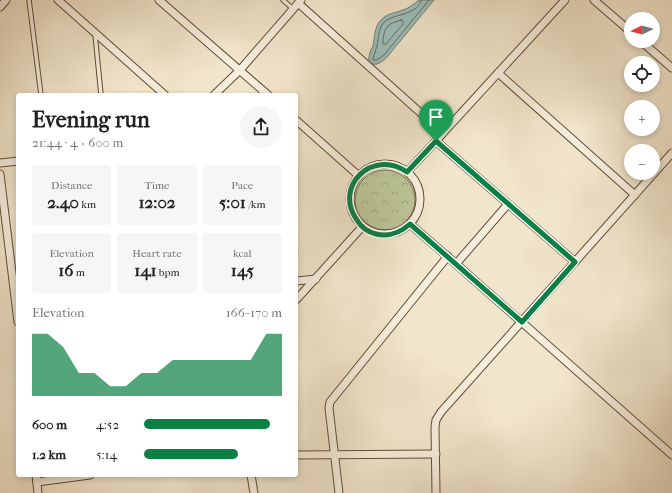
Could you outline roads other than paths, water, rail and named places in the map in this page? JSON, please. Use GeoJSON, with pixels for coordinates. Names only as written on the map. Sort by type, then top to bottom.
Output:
{"type":"FeatureCollection","features":[{"type":"Feature","properties":{"kind":"street"},"geometry":{"type":"LineString","coordinates":[[0,7],[6,0]]}},
{"type":"Feature","properties":{"kind":"street"},"geometry":{"type":"LineString","coordinates":[[58,0],[162,93]]}},
{"type":"Feature","properties":{"kind":"street"},"geometry":{"type":"LineString","coordinates":[[159,0],[266,93]]}},
{"type":"Feature","properties":{"kind":"street"},"geometry":{"type":"LineString","coordinates":[[407,172],[565,0]]}},
{"type":"Feature","properties":{"kind":"street"},"geometry":{"type":"LineString","coordinates":[[594,0],[624,26]]}},
{"type":"Feature","properties":{"kind":"street"},"geometry":{"type":"LineString","coordinates":[[216,93],[240,70],[297,4],[443,133]]}},
{"type":"Feature","properties":{"kind":"street"},"geometry":{"type":"LineString","coordinates":[[649,48],[672,68]]}},
{"type":"Feature","properties":{"kind":"street"},"geometry":{"type":"LineString","coordinates":[[498,73],[635,195]]}},
{"type":"Feature","properties":{"kind":"street"},"geometry":{"type":"LineString","coordinates":[[298,122],[359,176]]}},
{"type":"Feature","properties":{"kind":"street"},"geometry":{"type":"LineString","coordinates":[[436,141],[575,262]]}},
{"type":"Feature","properties":{"kind":"street"},"geometry":{"type":"LineString","coordinates":[[436,493],[435,427],[436,420],[441,412],[672,153]]}},
{"type":"Feature","properties":{"kind":"street"},"geometry":{"type":"LineString","coordinates":[[0,163],[16,161]]}},
{"type":"Feature","properties":{"kind":"street"},"geometry":{"type":"LineString","coordinates":[[384,164],[396,166],[407,172],[415,182],[420,199],[418,211],[410,224],[402,230],[385,235],[373,233],[362,226],[352,212],[350,200],[354,182],[359,176],[372,166],[384,164]]}},
{"type":"Feature","properties":{"kind":"street"},"geometry":{"type":"LineString","coordinates":[[0,174],[16,301]]}},
{"type":"Feature","properties":{"kind":"street"},"geometry":{"type":"LineString","coordinates":[[456,264],[508,204]]}},
{"type":"Feature","properties":{"kind":"street"},"geometry":{"type":"LineString","coordinates":[[410,224],[672,455]]}},
{"type":"Feature","properties":{"kind":"street"},"geometry":{"type":"LineString","coordinates":[[298,298],[362,226]]}},
{"type":"Feature","properties":{"kind":"street"},"geometry":{"type":"LineString","coordinates":[[339,493],[329,408],[330,402],[448,256]]}},
{"type":"Feature","properties":{"kind":"street"},"geometry":{"type":"LineString","coordinates":[[298,281],[316,279]]}},
{"type":"Feature","properties":{"kind":"street"},"geometry":{"type":"LineString","coordinates":[[298,455],[436,454]]}},
{"type":"Feature","properties":{"kind":"street"},"geometry":{"type":"LineString","coordinates":[[38,493],[36,478],[54,477]]}},
{"type":"Feature","properties":{"kind":"street"},"geometry":{"type":"LineString","coordinates":[[252,477],[254,493]]}},
{"type":"Feature","properties":{"kind":"lane"},"geometry":{"type":"LineString","coordinates":[[29,0],[41,93]]}},
{"type":"Feature","properties":{"kind":"lane"},"geometry":{"type":"LineString","coordinates":[[283,0],[297,4]]}},
{"type":"Feature","properties":{"kind":"lane"},"geometry":{"type":"LineString","coordinates":[[95,33],[101,93]]}},
{"type":"Feature","properties":{"kind":"water"},"geometry":{"type":"Polygon","coordinates":[[[419,0],[434,0],[387,57],[377,64],[370,63],[369,55],[379,23],[386,16],[407,8],[419,0]]]}}]}
